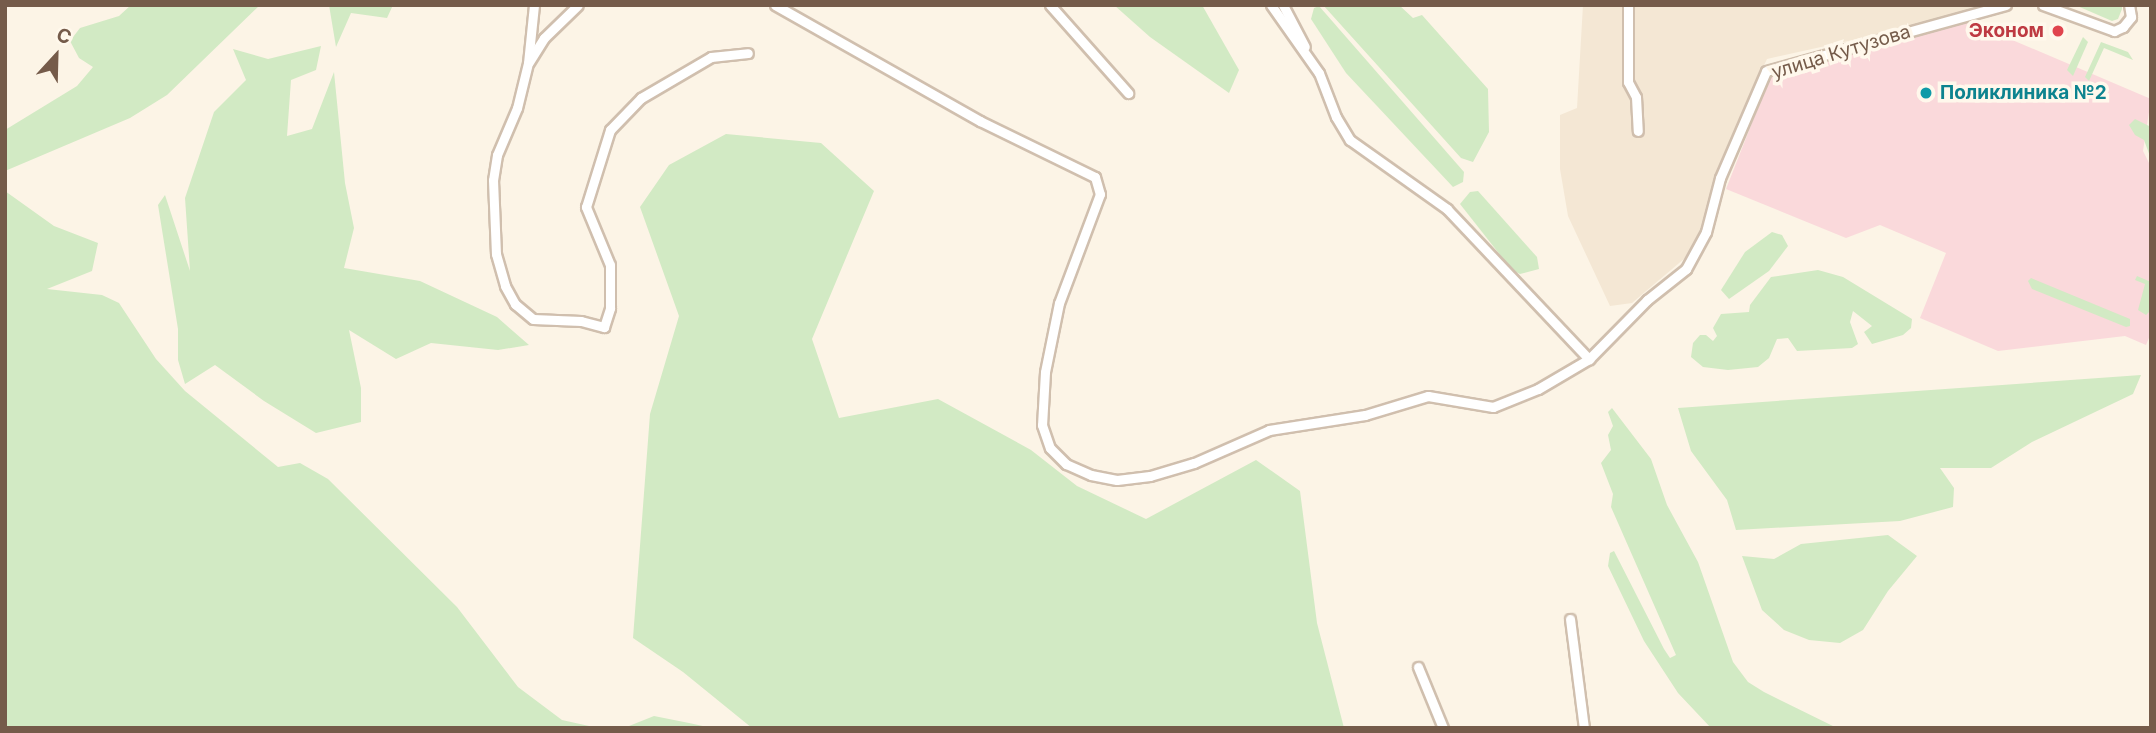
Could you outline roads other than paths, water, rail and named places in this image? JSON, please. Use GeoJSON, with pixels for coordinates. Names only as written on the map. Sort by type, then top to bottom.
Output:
{"type":"FeatureCollection","features":[{"type":"Feature","properties":{"kind":"street"},"geometry":{"type":"LineString","coordinates":[[534,5],[528,63],[517,108],[497,155],[493,180],[496,254],[505,286],[515,304],[533,318],[581,321],[604,327],[610,308],[610,265],[586,207],[610,130],[641,98],[711,57],[748,53]]}},
{"type":"Feature","properties":{"kind":"street"},"geometry":{"type":"LineString","coordinates":[[528,63],[544,38],[578,5]]}},
{"type":"Feature","properties":{"kind":"street"},"geometry":{"type":"LineString","coordinates":[[775,5],[980,121],[1095,177],[1100,194],[1059,303],[1045,372],[1042,425],[1050,448],[1066,464],[1091,475],[1118,480],[1150,476],[1194,463],[1269,430],[1364,415],[1428,396],[1472,405],[1502,405],[1538,389],[1588,359],[1447,209],[1350,140],[1336,117],[1319,73],[1283,5]]}},
{"type":"Feature","properties":{"kind":"street"},"geometry":{"type":"LineString","coordinates":[[1050,5],[1128,93]]}},
{"type":"Feature","properties":{"kind":"street"},"geometry":{"type":"LineString","coordinates":[[1270,5],[1319,73]]}},
{"type":"Feature","properties":{"kind":"street"},"geometry":{"type":"LineString","coordinates":[[1628,5],[1628,82],[1636,97],[1638,131]]}},
{"type":"Feature","properties":{"kind":"street","name":"улица Кутузова"},"geometry":{"type":"LineString","coordinates":[[1588,359],[1647,300],[1686,269],[1698,251],[1706,232],[1720,178],[1766,71],[2006,5]]}},
{"type":"Feature","properties":{"kind":"street"},"geometry":{"type":"LineString","coordinates":[[2047,6],[2114,31],[2123,27],[2130,16],[2129,5]]}},
{"type":"Feature","properties":{"kind":"street"},"geometry":{"type":"LineString","coordinates":[[1570,619],[1584,728]]}},
{"type":"Feature","properties":{"kind":"street"},"geometry":{"type":"LineString","coordinates":[[1418,667],[1443,728]]}},
{"type":"Feature","properties":{"kind":"place","name":"Эконом"},"geometry":{"type":"Point","coordinates":[2058,31]}},
{"type":"Feature","properties":{"kind":"place","name":"Поликлиника №2"},"geometry":{"type":"Point","coordinates":[1926,93]}}]}
